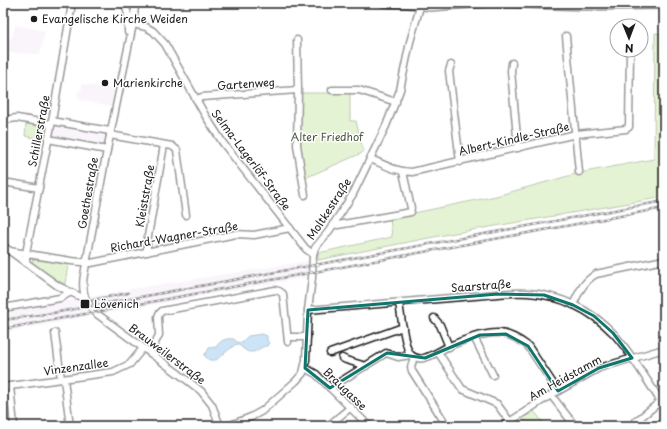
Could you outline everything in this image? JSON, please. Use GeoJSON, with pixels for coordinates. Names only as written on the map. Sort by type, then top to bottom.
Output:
{"type":"FeatureCollection","features":[{"type":"Feature","properties":{"kind":"main road"},"geometry":{"type":"LineString","coordinates":[[384,3],[421,4],[442,7],[493,3],[664,5]]}},
{"type":"Feature","properties":{"kind":"street","name":"Schillerstraße"},"geometry":{"type":"LineString","coordinates":[[26,263],[26,254],[71,10],[70,3]]}},
{"type":"Feature","properties":{"kind":"street","name":"Goethestraße"},"geometry":{"type":"LineString","coordinates":[[90,308],[85,299],[83,287],[86,263],[129,27],[125,3]]}},
{"type":"Feature","properties":{"kind":"street","name":"Goethestraße"},"geometry":{"type":"LineString","coordinates":[[120,81],[124,70],[133,24],[135,7],[133,3]]}},
{"type":"Feature","properties":{"kind":"street","name":"Moltkestraße"},"geometry":{"type":"LineString","coordinates":[[305,368],[313,254],[315,248],[353,194],[371,159],[396,102],[421,4]]}},
{"type":"Feature","properties":{"kind":"street","name":"Selma-Lagerlöf-Straße"},"geometry":{"type":"LineString","coordinates":[[133,24],[146,27],[162,40],[223,143],[306,249],[313,254]]}},
{"type":"Feature","properties":{"kind":"street"},"geometry":{"type":"LineString","coordinates":[[566,36],[579,172]]}},
{"type":"Feature","properties":{"kind":"street"},"geometry":{"type":"LineString","coordinates":[[297,40],[297,145],[305,195]]}},
{"type":"Feature","properties":{"kind":"street","name":"Albert-Kindle-Straße"},"geometry":{"type":"LineString","coordinates":[[371,159],[403,172],[412,172],[576,134],[626,129],[630,127],[630,58]]}},
{"type":"Feature","properties":{"kind":"street"},"geometry":{"type":"LineString","coordinates":[[512,63],[511,71],[518,148]]}},
{"type":"Feature","properties":{"kind":"street"},"geometry":{"type":"LineString","coordinates":[[451,65],[449,71],[460,162]]}},
{"type":"Feature","properties":{"kind":"street","name":"Gartenweg"},"geometry":{"type":"LineString","coordinates":[[196,99],[202,97],[298,90]]}},
{"type":"Feature","properties":{"kind":"street"},"geometry":{"type":"LineString","coordinates":[[332,90],[359,90],[396,102]]}},
{"type":"Feature","properties":{"kind":"street"},"geometry":{"type":"LineString","coordinates":[[3,120],[16,118],[51,122],[172,146],[176,150],[186,215]]}},
{"type":"Feature","properties":{"kind":"street"},"geometry":{"type":"LineString","coordinates":[[48,139],[107,150]]}},
{"type":"Feature","properties":{"kind":"street","name":"Kleiststraße"},"geometry":{"type":"LineString","coordinates":[[147,252],[147,242],[164,144]]}},
{"type":"Feature","properties":{"kind":"street"},"geometry":{"type":"LineString","coordinates":[[333,224],[338,225],[411,210],[403,172]]}},
{"type":"Feature","properties":{"kind":"street"},"geometry":{"type":"LineString","coordinates":[[3,182],[38,188]]}},
{"type":"Feature","properties":{"kind":"street","name":"Richard-Wagner-Straße"},"geometry":{"type":"LineString","coordinates":[[9,251],[86,263],[236,234],[254,235],[290,228]]}},
{"type":"Feature","properties":{"kind":"street"},"geometry":{"type":"LineString","coordinates":[[3,246],[58,286],[85,299]]}},
{"type":"Feature","properties":{"kind":"street"},"geometry":{"type":"LineString","coordinates":[[573,305],[582,286],[596,274],[664,260]]}},
{"type":"Feature","properties":{"kind":"street"},"geometry":{"type":"LineString","coordinates":[[52,299],[57,294],[58,286]]}},
{"type":"Feature","properties":{"kind":"street"},"geometry":{"type":"LineString","coordinates":[[3,308],[60,298],[83,287]]}},
{"type":"Feature","properties":{"kind":"street"},"geometry":{"type":"LineString","coordinates":[[150,353],[158,335],[158,317],[162,312],[275,290],[283,294],[288,339],[307,337]]}},
{"type":"Feature","properties":{"kind":"street","name":"Saarstraße"},"geometry":{"type":"LineString","coordinates":[[308,310],[498,294],[528,293],[544,295],[573,305],[594,316],[613,333],[632,358],[662,403]]}},
{"type":"Feature","properties":{"kind":"street"},"geometry":{"type":"LineString","coordinates":[[399,303],[407,348],[413,356],[411,367],[412,370],[448,426]]}},
{"type":"Feature","properties":{"kind":"street","name":"Brauweilerstraße"},"geometry":{"type":"LineString","coordinates":[[90,308],[200,391],[212,406],[220,426]]}},
{"type":"Feature","properties":{"kind":"street"},"geometry":{"type":"LineString","coordinates":[[434,318],[440,325],[448,347]]}},
{"type":"Feature","properties":{"kind":"street"},"geometry":{"type":"LineString","coordinates":[[330,353],[403,327]]}},
{"type":"Feature","properties":{"kind":"street"},"geometry":{"type":"LineString","coordinates":[[55,333],[70,426]]}},
{"type":"Feature","properties":{"kind":"street"},"geometry":{"type":"LineString","coordinates":[[330,388],[388,353],[398,357],[413,356],[425,358],[474,337],[491,333],[499,333],[506,334],[521,341],[533,353],[558,391]]}},
{"type":"Feature","properties":{"kind":"street"},"geometry":{"type":"LineString","coordinates":[[474,337],[493,375]]}},
{"type":"Feature","properties":{"kind":"street","name":"Vinzenzallee"},"geometry":{"type":"LineString","coordinates":[[3,387],[113,372],[130,364],[143,348]]}},
{"type":"Feature","properties":{"kind":"street","name":"Am Heidstamm"},"geometry":{"type":"LineString","coordinates":[[503,426],[558,391],[599,368],[664,349]]}},
{"type":"Feature","properties":{"kind":"street"},"geometry":{"type":"LineString","coordinates":[[438,352],[462,389],[497,404],[510,422]]}},
{"type":"Feature","properties":{"kind":"street"},"geometry":{"type":"LineString","coordinates":[[342,358],[366,366]]}},
{"type":"Feature","properties":{"kind":"street"},"geometry":{"type":"LineString","coordinates":[[228,426],[262,411],[301,377],[305,368]]}},
{"type":"Feature","properties":{"kind":"street","name":"Braugasse"},"geometry":{"type":"LineString","coordinates":[[305,368],[316,374],[369,426]]}},
{"type":"Feature","properties":{"kind":"street"},"geometry":{"type":"LineString","coordinates":[[10,386],[14,426]]}},
{"type":"Feature","properties":{"kind":"street"},"geometry":{"type":"LineString","coordinates":[[552,395],[575,426]]}},
{"type":"Feature","properties":{"kind":"street"},"geometry":{"type":"LineString","coordinates":[[630,426],[662,403]]}},
{"type":"Feature","properties":{"kind":"street"},"geometry":{"type":"LineString","coordinates":[[328,426],[350,407]]}},
{"type":"Feature","properties":{"kind":"highlighted area"},"geometry":{"type":"Polygon","coordinates":[[[498,294],[544,295],[573,305],[594,316],[613,333],[632,358],[599,368],[558,391],[528,346],[506,334],[480,335],[425,358],[387,353],[330,388],[305,368],[308,310],[498,294]]]}},
{"type":"Feature","properties":{"kind":"shaded area"},"geometry":{"type":"Polygon","coordinates":[[[15,25],[45,31],[40,54],[8,53],[8,41],[9,38],[12,38],[15,25]]]}},
{"type":"Feature","properties":{"kind":"shaded area"},"geometry":{"type":"Polygon","coordinates":[[[82,84],[114,89],[111,106],[79,100],[80,97],[77,96],[78,91],[81,91],[82,84]]]}},
{"type":"Feature","properties":{"kind":"shaded area"},"geometry":{"type":"Polygon","coordinates":[[[54,123],[105,133],[102,148],[51,138],[54,123]]]}},
{"type":"Feature","properties":{"kind":"shaded area"},"geometry":{"type":"Polygon","coordinates":[[[308,261],[309,277],[100,314],[3,333],[3,313],[131,289],[308,261]]]}},
{"type":"Feature","properties":{"kind":"green space"},"geometry":{"type":"Polygon","coordinates":[[[655,33],[664,34],[664,197],[449,234],[318,260],[318,253],[392,237],[390,218],[496,196],[579,173],[654,159],[655,33]]]}},
{"type":"Feature","properties":{"kind":"green space","name":"Alter Friedhof"},"geometry":{"type":"Polygon","coordinates":[[[301,93],[350,93],[350,121],[356,121],[363,150],[362,153],[305,178],[299,146],[301,93]]]}},
{"type":"Feature","properties":{"kind":"green space"},"geometry":{"type":"Polygon","coordinates":[[[26,123],[47,126],[45,140],[25,136],[26,123]]]}},
{"type":"Feature","properties":{"kind":"green space"},"geometry":{"type":"Polygon","coordinates":[[[33,259],[68,265],[65,284],[32,263],[33,259]]]}},
{"type":"Feature","properties":{"kind":"green space"},"geometry":{"type":"Polygon","coordinates":[[[534,411],[546,426],[530,426],[522,418],[534,411]]]}},
{"type":"Feature","properties":{"kind":"water"},"geometry":{"type":"Polygon","coordinates":[[[262,334],[267,336],[269,343],[267,346],[254,352],[247,351],[236,344],[216,360],[209,360],[204,355],[209,348],[216,347],[224,340],[234,339],[241,343],[248,336],[262,334]]]}},
{"type":"Feature","properties":{"kind":"tram line"},"geometry":{"type":"LineString","coordinates":[[430,3],[440,3]]}},
{"type":"Feature","properties":{"kind":"railway"},"geometry":{"type":"LineString","coordinates":[[3,320],[53,313],[664,201]]}},
{"type":"Feature","properties":{"kind":"railway"},"geometry":{"type":"LineString","coordinates":[[3,329],[664,208]]}},
{"type":"Feature","properties":{"kind":"railway"},"geometry":{"type":"LineString","coordinates":[[87,301],[128,293]]}},
{"type":"Feature","properties":{"kind":"place","name":"Evangelische Kirche Weiden"},"geometry":{"type":"Point","coordinates":[34,19]}},
{"type":"Feature","properties":{"kind":"place","name":"Marienkirche"},"geometry":{"type":"Point","coordinates":[105,83]}},
{"type":"Feature","properties":{"kind":"place","name":"Lövenich"},"geometry":{"type":"Point","coordinates":[85,304]}}]}
